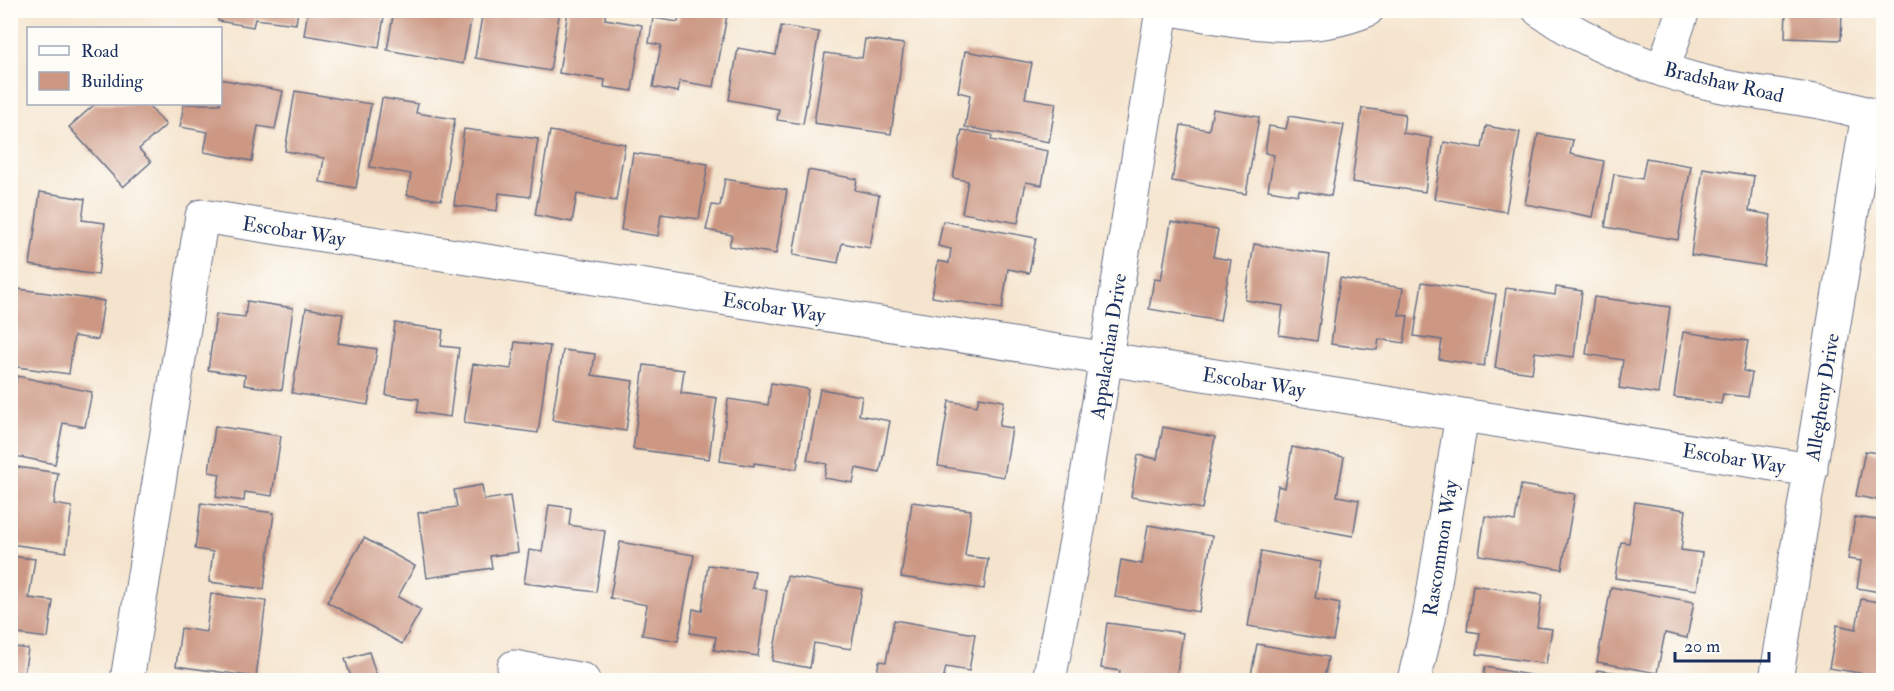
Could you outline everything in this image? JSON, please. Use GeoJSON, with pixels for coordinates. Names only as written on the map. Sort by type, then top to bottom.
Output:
{"type":"FeatureCollection","features":[{"type":"Feature","properties":{"kind":"street","name":"Appalachian Drive"},"geometry":{"type":"LineString","coordinates":[[1049,681],[1079,525],[1162,10]]}},
{"type":"Feature","properties":{"kind":"street"},"geometry":{"type":"LineString","coordinates":[[1177,10],[1257,24],[1307,26],[1331,22],[1367,10]]}},
{"type":"Feature","properties":{"kind":"street","name":"Bradshaw Road"},"geometry":{"type":"LineString","coordinates":[[1539,10],[1598,44],[1664,70],[1717,85],[1826,103],[1876,117]]}},
{"type":"Feature","properties":{"kind":"street"},"geometry":{"type":"LineString","coordinates":[[1664,70],[1683,10]]}},
{"type":"Feature","properties":{"kind":"street","name":"Allegheny Drive"},"geometry":{"type":"LineString","coordinates":[[1776,681],[1811,470],[1876,117]]}},
{"type":"Feature","properties":{"kind":"street","name":"Escobar Way"},"geometry":{"type":"LineString","coordinates":[[127,681],[202,216],[1811,470]]}},
{"type":"Feature","properties":{"kind":"street","name":"Rascommon Way"},"geometry":{"type":"LineString","coordinates":[[1414,681],[1429,619],[1462,415]]}},
{"type":"Feature","properties":{"kind":"street"},"geometry":{"type":"LineString","coordinates":[[514,668],[583,681]]}},
{"type":"Feature","properties":{"kind":"building"},"geometry":{"type":"Polygon","coordinates":[[[219,10],[298,10],[296,24],[255,19],[253,27],[218,21],[219,10]]]}},
{"type":"Feature","properties":{"kind":"building"},"geometry":{"type":"Polygon","coordinates":[[[308,10],[385,10],[379,48],[304,35],[308,10]]]}},
{"type":"Feature","properties":{"kind":"building"},"geometry":{"type":"Polygon","coordinates":[[[394,10],[473,10],[463,64],[387,50],[394,10]]]}},
{"type":"Feature","properties":{"kind":"building"},"geometry":{"type":"Polygon","coordinates":[[[483,10],[560,10],[550,71],[475,58],[483,10]]]}},
{"type":"Feature","properties":{"kind":"building"},"geometry":{"type":"Polygon","coordinates":[[[568,10],[606,10],[605,19],[642,25],[632,91],[604,87],[605,80],[559,73],[568,10]]]}},
{"type":"Feature","properties":{"kind":"building"},"geometry":{"type":"Polygon","coordinates":[[[680,10],[699,10],[727,15],[714,87],[680,81],[678,92],[653,87],[661,45],[649,43],[653,18],[678,22],[680,10]]]}},
{"type":"Feature","properties":{"kind":"building"},"geometry":{"type":"Polygon","coordinates":[[[1786,10],[1842,10],[1841,40],[1785,38],[1786,10]]]}},
{"type":"Feature","properties":{"kind":"building"},"geometry":{"type":"Polygon","coordinates":[[[781,26],[819,32],[803,124],[777,120],[779,109],[729,100],[738,48],[776,55],[781,26]]]}},
{"type":"Feature","properties":{"kind":"building"},"geometry":{"type":"Polygon","coordinates":[[[865,39],[904,44],[891,134],[814,123],[825,53],[862,58],[865,39]]]}},
{"type":"Feature","properties":{"kind":"building"},"geometry":{"type":"Polygon","coordinates":[[[965,51],[1032,63],[1025,98],[1056,103],[1049,142],[965,127],[970,95],[958,92],[965,51]]]}},
{"type":"Feature","properties":{"kind":"building"},"geometry":{"type":"Polygon","coordinates":[[[222,79],[283,91],[275,129],[258,126],[252,161],[204,152],[208,132],[180,127],[184,105],[222,105],[222,79]]]}},
{"type":"Feature","properties":{"kind":"building"},"geometry":{"type":"Polygon","coordinates":[[[295,91],[371,104],[356,188],[320,182],[324,158],[285,151],[295,91]]]}},
{"type":"Feature","properties":{"kind":"building"},"geometry":{"type":"Polygon","coordinates":[[[382,98],[418,104],[416,113],[455,119],[441,200],[407,195],[411,174],[370,167],[382,98]]]}},
{"type":"Feature","properties":{"kind":"building"},"geometry":{"type":"Polygon","coordinates":[[[94,105],[148,105],[166,125],[139,149],[151,162],[123,187],[69,127],[94,105]]]}},
{"type":"Feature","properties":{"kind":"building"},"geometry":{"type":"Polygon","coordinates":[[[1362,108],[1405,114],[1403,133],[1432,138],[1425,192],[1352,182],[1362,108]]]}},
{"type":"Feature","properties":{"kind":"building"},"geometry":{"type":"Polygon","coordinates":[[[1213,109],[1259,117],[1246,194],[1172,181],[1181,125],[1209,130],[1213,109]]]}},
{"type":"Feature","properties":{"kind":"building"},"geometry":{"type":"Polygon","coordinates":[[[1289,116],[1344,125],[1331,196],[1299,190],[1298,195],[1268,190],[1274,155],[1265,153],[1269,126],[1286,129],[1289,116]]]}},
{"type":"Feature","properties":{"kind":"building"},"geometry":{"type":"Polygon","coordinates":[[[1486,126],[1520,132],[1506,212],[1434,199],[1444,142],[1482,148],[1486,126]]]}},
{"type":"Feature","properties":{"kind":"building"},"geometry":{"type":"Polygon","coordinates":[[[464,129],[538,139],[530,197],[499,193],[497,211],[454,205],[464,129]]]}},
{"type":"Feature","properties":{"kind":"building"},"geometry":{"type":"Polygon","coordinates":[[[962,130],[992,135],[991,140],[1048,151],[1042,185],[1026,182],[1018,223],[962,213],[968,181],[953,178],[962,130]]]}},
{"type":"Feature","properties":{"kind":"building"},"geometry":{"type":"Polygon","coordinates":[[[550,131],[625,144],[616,201],[577,194],[572,222],[535,215],[550,131]]]}},
{"type":"Feature","properties":{"kind":"building"},"geometry":{"type":"Polygon","coordinates":[[[1538,134],[1573,140],[1570,154],[1604,161],[1593,217],[1525,204],[1538,134]]]}},
{"type":"Feature","properties":{"kind":"building"},"geometry":{"type":"Polygon","coordinates":[[[633,153],[708,164],[699,219],[661,214],[658,236],[621,230],[633,153]]]}},
{"type":"Feature","properties":{"kind":"building"},"geometry":{"type":"Polygon","coordinates":[[[1646,158],[1691,166],[1678,240],[1605,227],[1614,174],[1642,179],[1646,158]]]}},
{"type":"Feature","properties":{"kind":"building"},"geometry":{"type":"Polygon","coordinates":[[[1703,168],[1754,176],[1749,211],[1771,215],[1764,266],[1691,255],[1703,168]]]}},
{"type":"Feature","properties":{"kind":"building"},"geometry":{"type":"Polygon","coordinates":[[[808,170],[857,179],[855,190],[879,195],[870,248],[842,243],[838,263],[793,255],[808,170]]]}},
{"type":"Feature","properties":{"kind":"building"},"geometry":{"type":"Polygon","coordinates":[[[725,179],[787,190],[776,254],[729,246],[732,235],[706,230],[712,205],[720,206],[725,179]]]}},
{"type":"Feature","properties":{"kind":"building"},"geometry":{"type":"Polygon","coordinates":[[[40,192],[85,199],[82,220],[105,223],[98,275],[30,265],[40,192]]]}},
{"type":"Feature","properties":{"kind":"building"},"geometry":{"type":"Polygon","coordinates":[[[943,221],[1036,238],[1029,273],[1008,269],[1002,309],[932,297],[938,261],[949,263],[951,249],[938,246],[943,221]]]}},
{"type":"Feature","properties":{"kind":"building"},"geometry":{"type":"Polygon","coordinates":[[[1171,222],[1218,230],[1213,257],[1231,260],[1220,321],[1149,309],[1154,279],[1161,280],[1171,222]]]}},
{"type":"Feature","properties":{"kind":"building"},"geometry":{"type":"Polygon","coordinates":[[[1254,244],[1329,255],[1317,341],[1279,335],[1283,306],[1245,300],[1254,244]]]}},
{"type":"Feature","properties":{"kind":"building"},"geometry":{"type":"Polygon","coordinates":[[[1340,278],[1403,288],[1399,315],[1408,316],[1404,343],[1379,339],[1377,350],[1331,344],[1340,278]]]}},
{"type":"Feature","properties":{"kind":"building"},"geometry":{"type":"Polygon","coordinates":[[[1422,282],[1496,294],[1484,366],[1439,359],[1442,340],[1414,336],[1422,282]]]}},
{"type":"Feature","properties":{"kind":"building"},"geometry":{"type":"Polygon","coordinates":[[[1556,287],[1582,291],[1574,357],[1535,352],[1532,373],[1495,368],[1506,288],[1555,295],[1556,287]]]}},
{"type":"Feature","properties":{"kind":"building"},"geometry":{"type":"Polygon","coordinates":[[[19,289],[104,301],[98,340],[74,336],[69,374],[10,366],[19,289]]]}},
{"type":"Feature","properties":{"kind":"building"},"geometry":{"type":"Polygon","coordinates":[[[1594,297],[1670,307],[1658,394],[1619,388],[1623,360],[1586,354],[1594,297]]]}},
{"type":"Feature","properties":{"kind":"building"},"geometry":{"type":"Polygon","coordinates":[[[247,301],[293,308],[282,390],[244,385],[245,375],[208,370],[216,314],[245,317],[247,301]]]}},
{"type":"Feature","properties":{"kind":"building"},"geometry":{"type":"Polygon","coordinates":[[[306,308],[343,314],[338,343],[377,349],[368,405],[292,393],[306,308]]]}},
{"type":"Feature","properties":{"kind":"building"},"geometry":{"type":"Polygon","coordinates":[[[395,323],[443,330],[441,346],[459,348],[450,417],[417,412],[419,399],[386,395],[395,323]]]}},
{"type":"Feature","properties":{"kind":"building"},"geometry":{"type":"Polygon","coordinates":[[[1683,332],[1748,341],[1743,371],[1752,373],[1748,397],[1723,394],[1721,404],[1674,397],[1683,332]]]}},
{"type":"Feature","properties":{"kind":"building"},"geometry":{"type":"Polygon","coordinates":[[[515,342],[550,346],[538,433],[464,423],[473,364],[511,369],[515,342]]]}},
{"type":"Feature","properties":{"kind":"building"},"geometry":{"type":"Polygon","coordinates":[[[1882,347],[1884,347],[1884,375],[1878,374],[1882,347]]]}},
{"type":"Feature","properties":{"kind":"building"},"geometry":{"type":"Polygon","coordinates":[[[563,350],[595,354],[592,375],[633,381],[626,431],[552,420],[563,350]]]}},
{"type":"Feature","properties":{"kind":"building"},"geometry":{"type":"Polygon","coordinates":[[[644,365],[684,370],[681,393],[717,398],[709,459],[633,449],[644,365]]]}},
{"type":"Feature","properties":{"kind":"building"},"geometry":{"type":"Polygon","coordinates":[[[17,376],[92,392],[85,427],[63,423],[55,464],[10,455],[10,411],[17,376]]]}},
{"type":"Feature","properties":{"kind":"building"},"geometry":{"type":"Polygon","coordinates":[[[771,383],[808,389],[797,469],[720,461],[728,399],[768,405],[771,383]]]}},
{"type":"Feature","properties":{"kind":"building"},"geometry":{"type":"Polygon","coordinates":[[[820,389],[862,396],[859,415],[890,421],[880,473],[856,468],[853,483],[824,478],[827,464],[807,460],[820,389]]]}},
{"type":"Feature","properties":{"kind":"building"},"geometry":{"type":"Polygon","coordinates":[[[979,397],[1004,401],[999,426],[1012,428],[1004,477],[938,466],[949,401],[977,406],[979,397]]]}},
{"type":"Feature","properties":{"kind":"building"},"geometry":{"type":"Polygon","coordinates":[[[215,426],[281,436],[272,496],[245,492],[244,501],[216,497],[220,474],[209,472],[215,426]]]}},
{"type":"Feature","properties":{"kind":"building"},"geometry":{"type":"Polygon","coordinates":[[[1163,427],[1215,437],[1202,509],[1131,497],[1138,455],[1157,459],[1163,427]]]}},
{"type":"Feature","properties":{"kind":"building"},"geometry":{"type":"Polygon","coordinates":[[[1292,447],[1344,457],[1337,496],[1359,500],[1353,536],[1272,521],[1278,486],[1285,488],[1292,447]]]}},
{"type":"Feature","properties":{"kind":"building"},"geometry":{"type":"Polygon","coordinates":[[[1865,451],[1884,454],[1884,501],[1856,496],[1865,451]]]}},
{"type":"Feature","properties":{"kind":"building"},"geometry":{"type":"Polygon","coordinates":[[[10,466],[58,473],[54,504],[72,507],[66,552],[10,544],[10,466]]]}},
{"type":"Feature","properties":{"kind":"building"},"geometry":{"type":"Polygon","coordinates":[[[482,485],[484,500],[510,496],[518,552],[490,556],[492,568],[427,578],[418,513],[457,507],[454,490],[482,485]]]}},
{"type":"Feature","properties":{"kind":"building"},"geometry":{"type":"Polygon","coordinates":[[[1521,485],[1575,494],[1562,569],[1479,555],[1485,516],[1515,521],[1521,485]]]}},
{"type":"Feature","properties":{"kind":"building"},"geometry":{"type":"Polygon","coordinates":[[[912,502],[971,510],[965,556],[988,559],[984,589],[901,577],[912,502]]]}},
{"type":"Feature","properties":{"kind":"building"},"geometry":{"type":"Polygon","coordinates":[[[1635,502],[1686,510],[1681,550],[1702,553],[1697,590],[1615,578],[1621,542],[1629,543],[1635,502]]]}},
{"type":"Feature","properties":{"kind":"building"},"geometry":{"type":"Polygon","coordinates":[[[201,503],[274,513],[264,589],[209,582],[213,552],[195,549],[201,503]]]}},
{"type":"Feature","properties":{"kind":"building"},"geometry":{"type":"Polygon","coordinates":[[[549,505],[571,508],[569,525],[605,531],[596,592],[524,583],[529,550],[542,552],[549,505]]]}},
{"type":"Feature","properties":{"kind":"building"},"geometry":{"type":"Polygon","coordinates":[[[1855,517],[1884,521],[1884,583],[1881,582],[1880,592],[1857,588],[1861,561],[1848,559],[1855,517]]]}},
{"type":"Feature","properties":{"kind":"building"},"geometry":{"type":"Polygon","coordinates":[[[1148,525],[1212,536],[1199,612],[1115,597],[1121,560],[1142,564],[1148,525]]]}},
{"type":"Feature","properties":{"kind":"building"},"geometry":{"type":"Polygon","coordinates":[[[364,538],[415,566],[398,597],[421,610],[402,644],[327,602],[364,538]]]}},
{"type":"Feature","properties":{"kind":"building"},"geometry":{"type":"Polygon","coordinates":[[[620,542],[694,555],[678,641],[642,635],[647,605],[610,598],[620,542]]]}},
{"type":"Feature","properties":{"kind":"building"},"geometry":{"type":"Polygon","coordinates":[[[1261,551],[1321,562],[1315,598],[1340,603],[1333,641],[1248,626],[1261,551]]]}},
{"type":"Feature","properties":{"kind":"building"},"geometry":{"type":"Polygon","coordinates":[[[10,556],[35,559],[29,598],[53,601],[48,638],[10,633],[10,556]]]}},
{"type":"Feature","properties":{"kind":"building"},"geometry":{"type":"Polygon","coordinates":[[[708,565],[755,571],[752,588],[767,590],[758,656],[714,650],[716,637],[690,633],[693,609],[702,611],[708,565]]]}},
{"type":"Feature","properties":{"kind":"building"},"geometry":{"type":"Polygon","coordinates":[[[787,576],[862,589],[851,649],[814,643],[810,668],[772,661],[787,576]]]}},
{"type":"Feature","properties":{"kind":"building"},"geometry":{"type":"Polygon","coordinates":[[[1473,585],[1542,595],[1537,627],[1552,629],[1546,664],[1477,654],[1480,633],[1467,631],[1473,585]]]}},
{"type":"Feature","properties":{"kind":"building"},"geometry":{"type":"Polygon","coordinates":[[[1611,587],[1694,602],[1687,638],[1665,633],[1657,673],[1597,662],[1611,587]]]}},
{"type":"Feature","properties":{"kind":"building"},"geometry":{"type":"Polygon","coordinates":[[[211,594],[266,601],[256,677],[176,666],[181,628],[206,632],[211,594]]]}},
{"type":"Feature","properties":{"kind":"building"},"geometry":{"type":"Polygon","coordinates":[[[1861,599],[1884,603],[1884,677],[1829,668],[1837,625],[1856,629],[1861,599]]]}},
{"type":"Feature","properties":{"kind":"building"},"geometry":{"type":"Polygon","coordinates":[[[894,620],[975,634],[969,671],[946,667],[943,680],[876,680],[879,661],[886,662],[894,620]]]}},
{"type":"Feature","properties":{"kind":"building"},"geometry":{"type":"Polygon","coordinates":[[[1107,623],[1183,633],[1176,680],[1119,680],[1120,671],[1101,668],[1107,623]]]}},
{"type":"Feature","properties":{"kind":"building"},"geometry":{"type":"Polygon","coordinates":[[[1257,644],[1328,657],[1324,680],[1250,680],[1257,644]]]}},
{"type":"Feature","properties":{"kind":"building"},"geometry":{"type":"Polygon","coordinates":[[[10,646],[28,649],[23,680],[10,680],[10,646]]]}},
{"type":"Feature","properties":{"kind":"building"},"geometry":{"type":"Polygon","coordinates":[[[369,652],[378,680],[342,680],[351,677],[345,659],[369,652]]]}},
{"type":"Feature","properties":{"kind":"building"},"geometry":{"type":"Polygon","coordinates":[[[1485,667],[1540,677],[1540,680],[1483,680],[1485,667]]]}},
{"type":"Feature","properties":{"kind":"building"},"geometry":{"type":"Polygon","coordinates":[[[1597,670],[1627,674],[1626,680],[1596,680],[1597,670]]]}}]}
